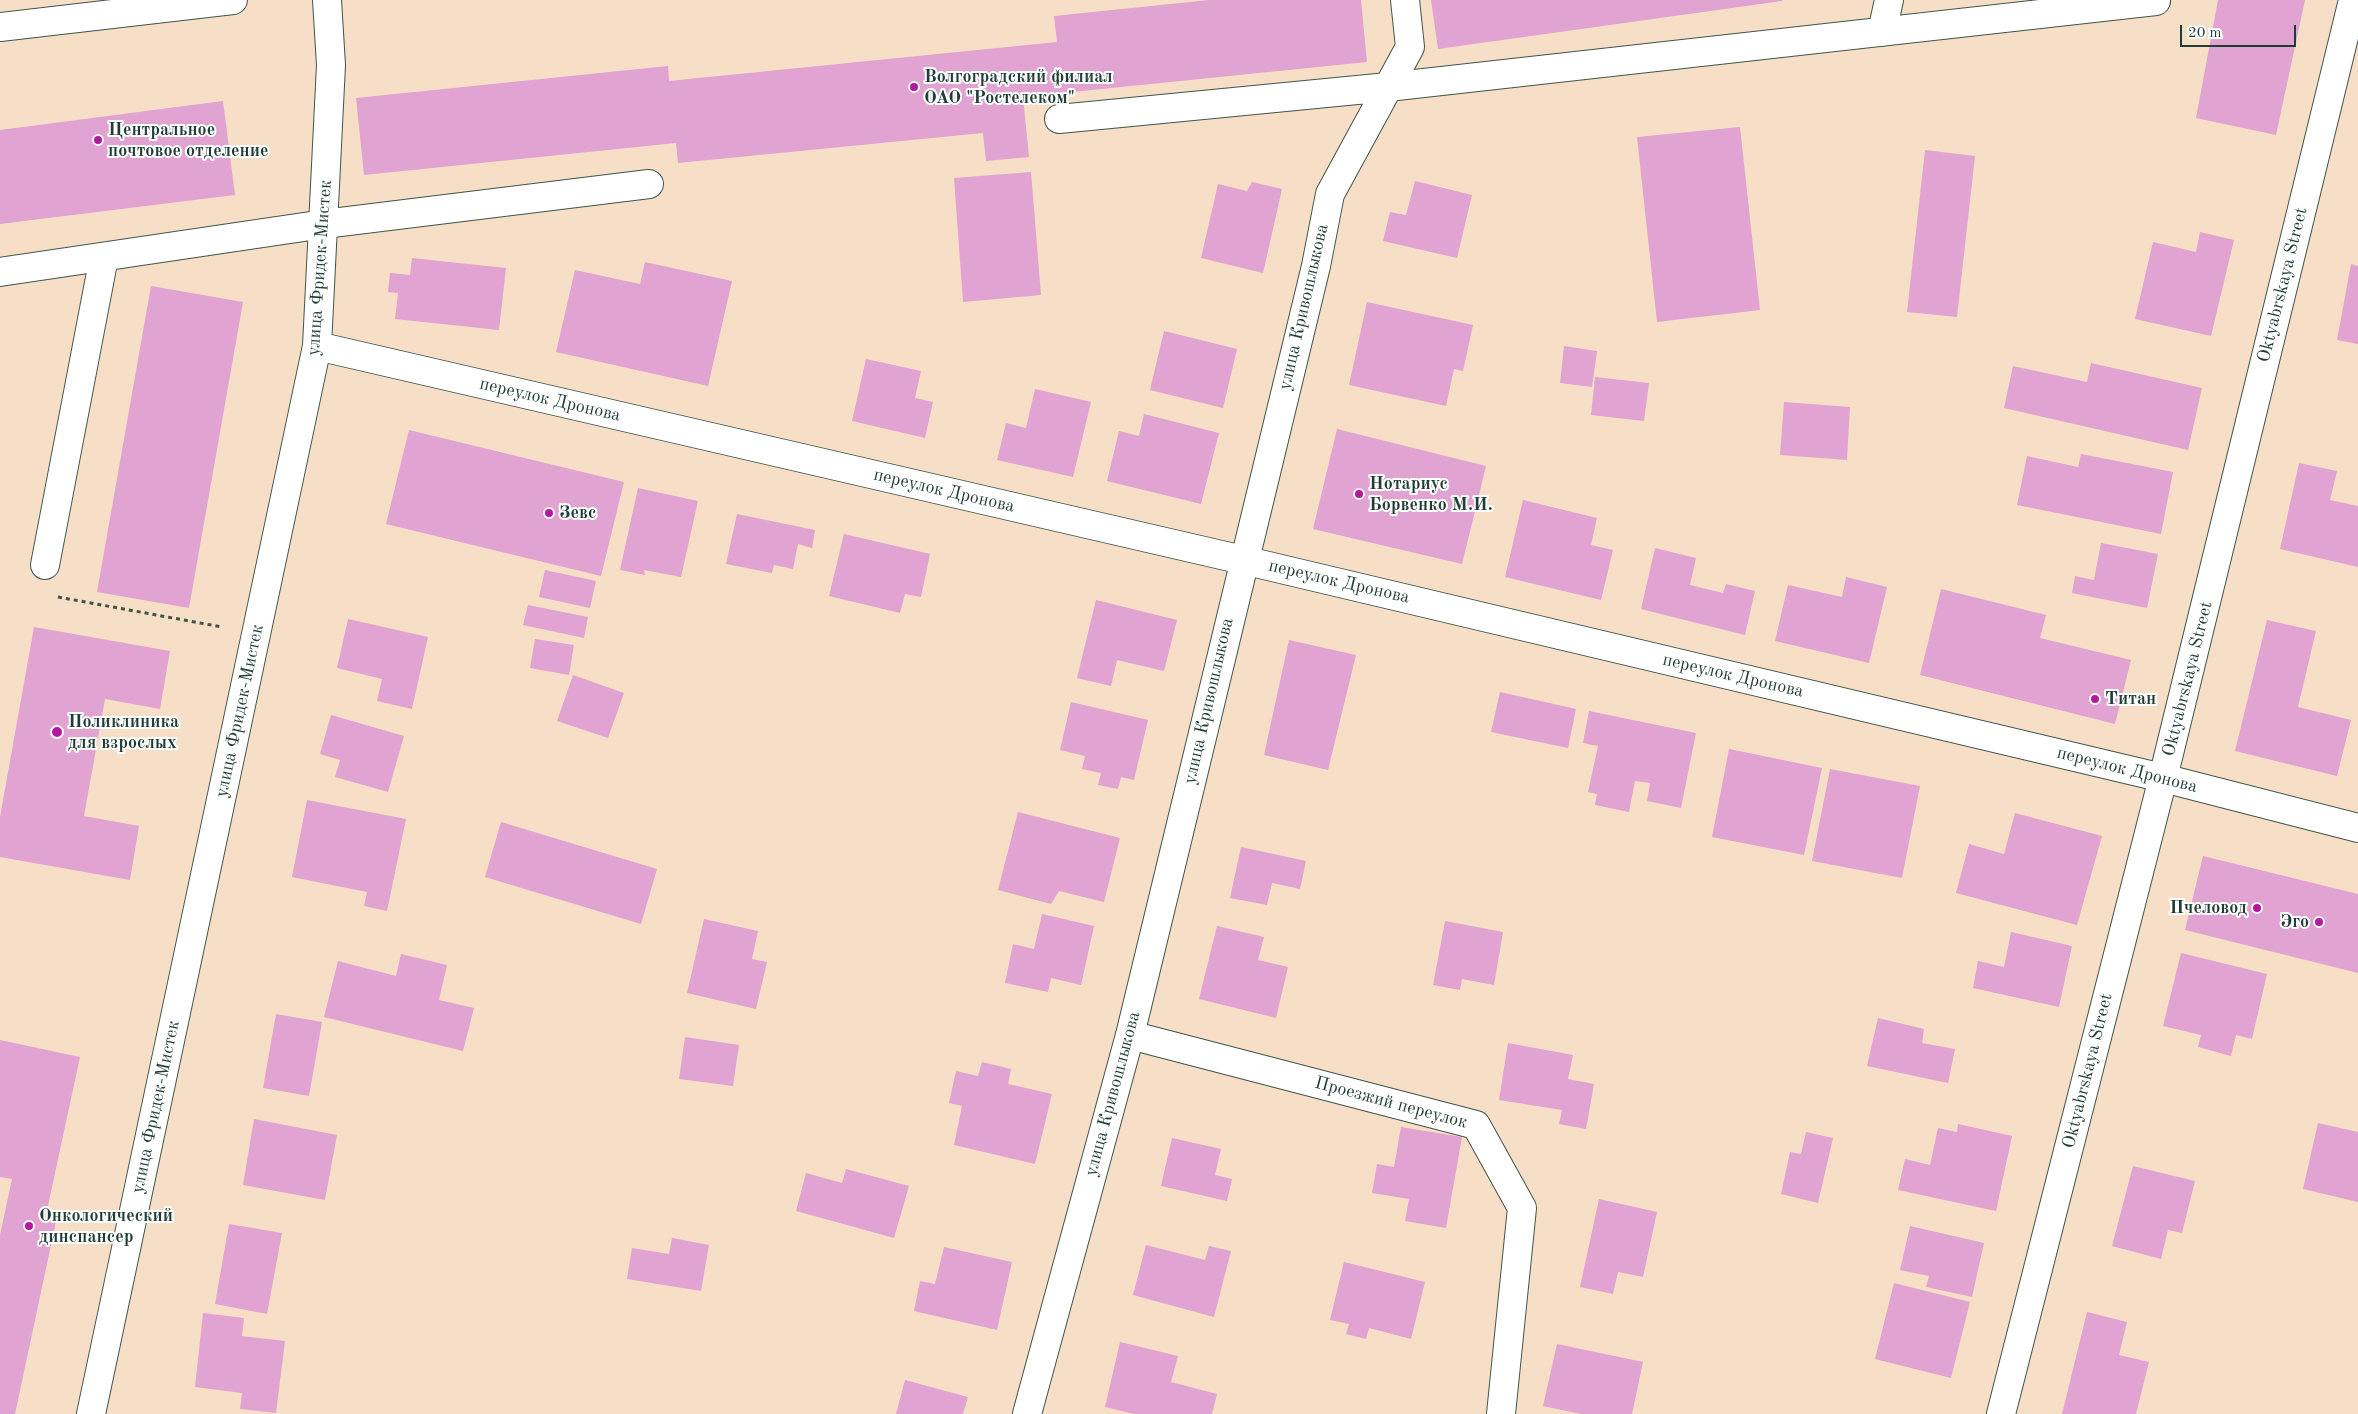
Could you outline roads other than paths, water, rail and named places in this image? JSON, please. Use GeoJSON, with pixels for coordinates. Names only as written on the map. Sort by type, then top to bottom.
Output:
{"type":"FeatureCollection","features":[{"type":"Feature","properties":{"kind":"street"},"geometry":{"type":"LineString","coordinates":[[0,27],[233,0]]}},
{"type":"Feature","properties":{"kind":"street","name":"улица Фридек-Мистек"},"geometry":{"type":"LineString","coordinates":[[91,1414],[317,346],[331,64],[327,0]]}},
{"type":"Feature","properties":{"kind":"street","name":"улица Кривошлыкова"},"geometry":{"type":"LineString","coordinates":[[1026,1414],[1130,1035],[1243,560],[1316,266],[1330,194],[1410,47],[1405,0]]}},
{"type":"Feature","properties":{"kind":"street"},"geometry":{"type":"LineString","coordinates":[[1882,32],[1889,0]]}},
{"type":"Feature","properties":{"kind":"street","name":"Oktyabrskaya Street"},"geometry":{"type":"LineString","coordinates":[[2000,1414],[2163,778],[2353,0]]}},
{"type":"Feature","properties":{"kind":"street"},"geometry":{"type":"LineString","coordinates":[[1059,119],[1388,87],[2156,1]]}},
{"type":"Feature","properties":{"kind":"street"},"geometry":{"type":"LineString","coordinates":[[0,272],[324,224],[649,184]]}},
{"type":"Feature","properties":{"kind":"street"},"geometry":{"type":"LineString","coordinates":[[45,565],[104,257]]}},
{"type":"Feature","properties":{"kind":"street","name":"переулок Дронова"},"geometry":{"type":"LineString","coordinates":[[317,346],[1243,560],[2163,778],[2358,828]]}},
{"type":"Feature","properties":{"kind":"street","name":"Проезжий переулок"},"geometry":{"type":"LineString","coordinates":[[1130,1035],[1476,1125],[1522,1208],[1501,1414]]}},
{"type":"Feature","properties":{"kind":"place","name":"Волгоградский филиал ОАО \"Ростелеком\""},"geometry":{"type":"Point","coordinates":[914,87]}},
{"type":"Feature","properties":{"kind":"place","name":"Центральное почтовое отделение"},"geometry":{"type":"Point","coordinates":[98,140]}},
{"type":"Feature","properties":{"kind":"place","name":"Нотариус Борвенко М.И."},"geometry":{"type":"Point","coordinates":[1359,494]}},
{"type":"Feature","properties":{"kind":"place","name":"Зевс"},"geometry":{"type":"Point","coordinates":[549,513]}},
{"type":"Feature","properties":{"kind":"place","name":"Титан"},"geometry":{"type":"Point","coordinates":[2095,699]}},
{"type":"Feature","properties":{"kind":"place","name":"Поликлиника для взрослых"},"geometry":{"type":"Point","coordinates":[57,732]}},
{"type":"Feature","properties":{"kind":"place","name":"Пчеловод"},"geometry":{"type":"Point","coordinates":[2257,908]}},
{"type":"Feature","properties":{"kind":"place","name":"Эго"},"geometry":{"type":"Point","coordinates":[2319,922]}},
{"type":"Feature","properties":{"kind":"place","name":"Онкологический динспансер"},"geometry":{"type":"Point","coordinates":[29,1226]}}]}
